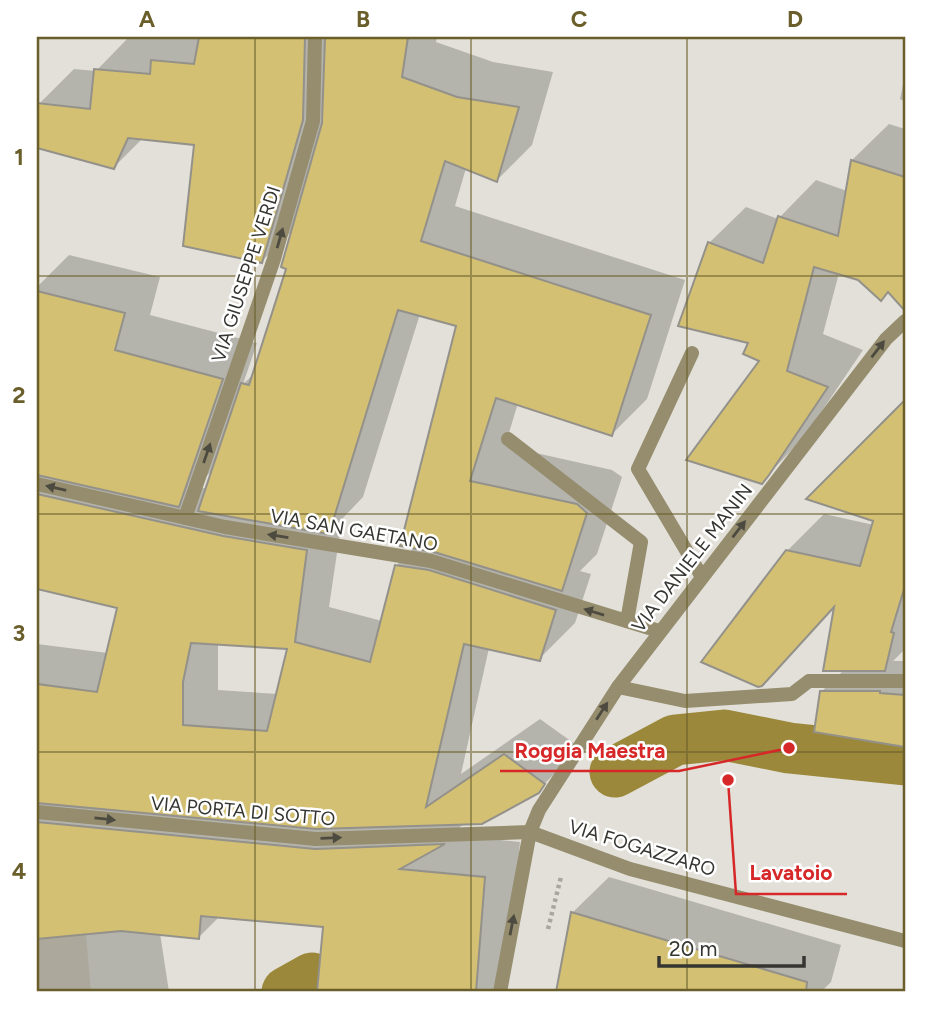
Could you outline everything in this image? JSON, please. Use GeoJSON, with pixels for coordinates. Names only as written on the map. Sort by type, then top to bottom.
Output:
{"type":"FeatureCollection","features":[{"type":"Feature","properties":{"kind":"street","name":"VIA GIUSEPPE VERDI"},"geometry":{"type":"LineString","coordinates":[[185,518],[274,259],[313,121],[315,37]]}},
{"type":"Feature","properties":{"kind":"street","name":"VIA DANIELE MANIN"},"geometry":{"type":"LineString","coordinates":[[500,992],[530,832],[539,810],[618,687],[659,631],[886,339],[905,321]]}},
{"type":"Feature","properties":{"kind":"street"},"geometry":{"type":"LineString","coordinates":[[692,353],[638,469],[702,577]]}},
{"type":"Feature","properties":{"kind":"street"},"geometry":{"type":"LineString","coordinates":[[508,439],[641,542],[626,621]]}},
{"type":"Feature","properties":{"kind":"street","name":"VIA SAN GAETANO"},"geometry":{"type":"LineString","coordinates":[[37,484],[225,527],[431,561],[659,631]]}},
{"type":"Feature","properties":{"kind":"street"},"geometry":{"type":"LineString","coordinates":[[618,687],[684,701],[792,694],[809,681],[905,681]]}},
{"type":"Feature","properties":{"kind":"street","name":"VIA PORTA DI SOTTO"},"geometry":{"type":"LineString","coordinates":[[37,812],[316,839],[530,832]]}},
{"type":"Feature","properties":{"kind":"street","name":"VIA FOGAZZARO"},"geometry":{"type":"LineString","coordinates":[[530,832],[630,869],[905,941]]}},
{"type":"Feature","properties":{"kind":"path"},"geometry":{"type":"LineString","coordinates":[[546,939],[568,846]]}},
{"type":"Feature","properties":{"kind":"shaded area"},"geometry":{"type":"Polygon","coordinates":[[[86,935],[91,992],[37,992],[37,939],[86,935]]]}},
{"type":"Feature","properties":{"kind":"building"},"geometry":{"type":"Polygon","coordinates":[[[199,37],[305,37],[303,120],[262,263],[183,246],[194,145],[128,138],[114,169],[37,148],[37,103],[90,109],[94,69],[150,74],[151,60],[194,64],[199,37]]]}},
{"type":"Feature","properties":{"kind":"building"},"geometry":{"type":"Polygon","coordinates":[[[325,37],[408,37],[402,77],[457,97],[519,107],[497,182],[445,161],[421,241],[651,315],[612,436],[496,398],[470,481],[577,504],[587,513],[562,591],[434,552],[400,546],[456,326],[398,310],[329,534],[198,511],[241,383],[249,385],[286,269],[281,267],[322,123],[325,37]]]}},
{"type":"Feature","properties":{"kind":"building"},"geometry":{"type":"Polygon","coordinates":[[[851,160],[905,177],[905,311],[888,292],[881,301],[858,280],[814,267],[787,371],[828,387],[762,484],[686,460],[759,361],[743,354],[748,343],[678,326],[708,242],[763,263],[778,216],[838,236],[851,160]]]}},
{"type":"Feature","properties":{"kind":"building"},"geometry":{"type":"Polygon","coordinates":[[[37,291],[125,313],[115,350],[223,379],[179,507],[37,475],[37,291]]]}},
{"type":"Feature","properties":{"kind":"building"},"geometry":{"type":"Polygon","coordinates":[[[905,400],[905,586],[891,632],[894,633],[885,671],[823,671],[834,607],[762,686],[758,687],[701,662],[786,550],[860,566],[873,521],[806,499],[905,400]]]}},
{"type":"Feature","properties":{"kind":"building"},"geometry":{"type":"Polygon","coordinates":[[[37,494],[223,536],[307,550],[295,642],[370,662],[395,565],[429,570],[556,610],[540,661],[464,644],[426,807],[504,754],[545,784],[539,793],[482,824],[316,829],[37,803],[37,684],[97,692],[117,608],[37,589],[37,494]],[[191,643],[183,682],[183,725],[267,731],[287,649],[191,643]]]}},
{"type":"Feature","properties":{"kind":"building"},"geometry":{"type":"Polygon","coordinates":[[[820,691],[880,691],[905,695],[905,747],[814,732],[820,691]]]}},
{"type":"Feature","properties":{"kind":"building"},"geometry":{"type":"Polygon","coordinates":[[[37,822],[315,849],[445,844],[400,869],[485,877],[476,992],[317,992],[323,927],[201,916],[199,939],[121,931],[37,939],[37,822]]]}},
{"type":"Feature","properties":{"kind":"building"},"geometry":{"type":"Polygon","coordinates":[[[571,912],[807,982],[806,992],[556,992],[571,912]]]}},
{"type":"Feature","properties":{"kind":"waterway"},"geometry":{"type":"LineString","coordinates":[[615,772],[675,740],[724,735],[789,748],[905,760]]}},
{"type":"Feature","properties":{"kind":"waterway"},"geometry":{"type":"LineString","coordinates":[[287,992],[312,978]]}},
{"type":"Feature","properties":{"kind":"place","name":"Roggia Maestra"},"geometry":{"type":"Point","coordinates":[789,748]}},
{"type":"Feature","properties":{"kind":"place","name":"Lavatoio"},"geometry":{"type":"Point","coordinates":[728,780]}}]}
